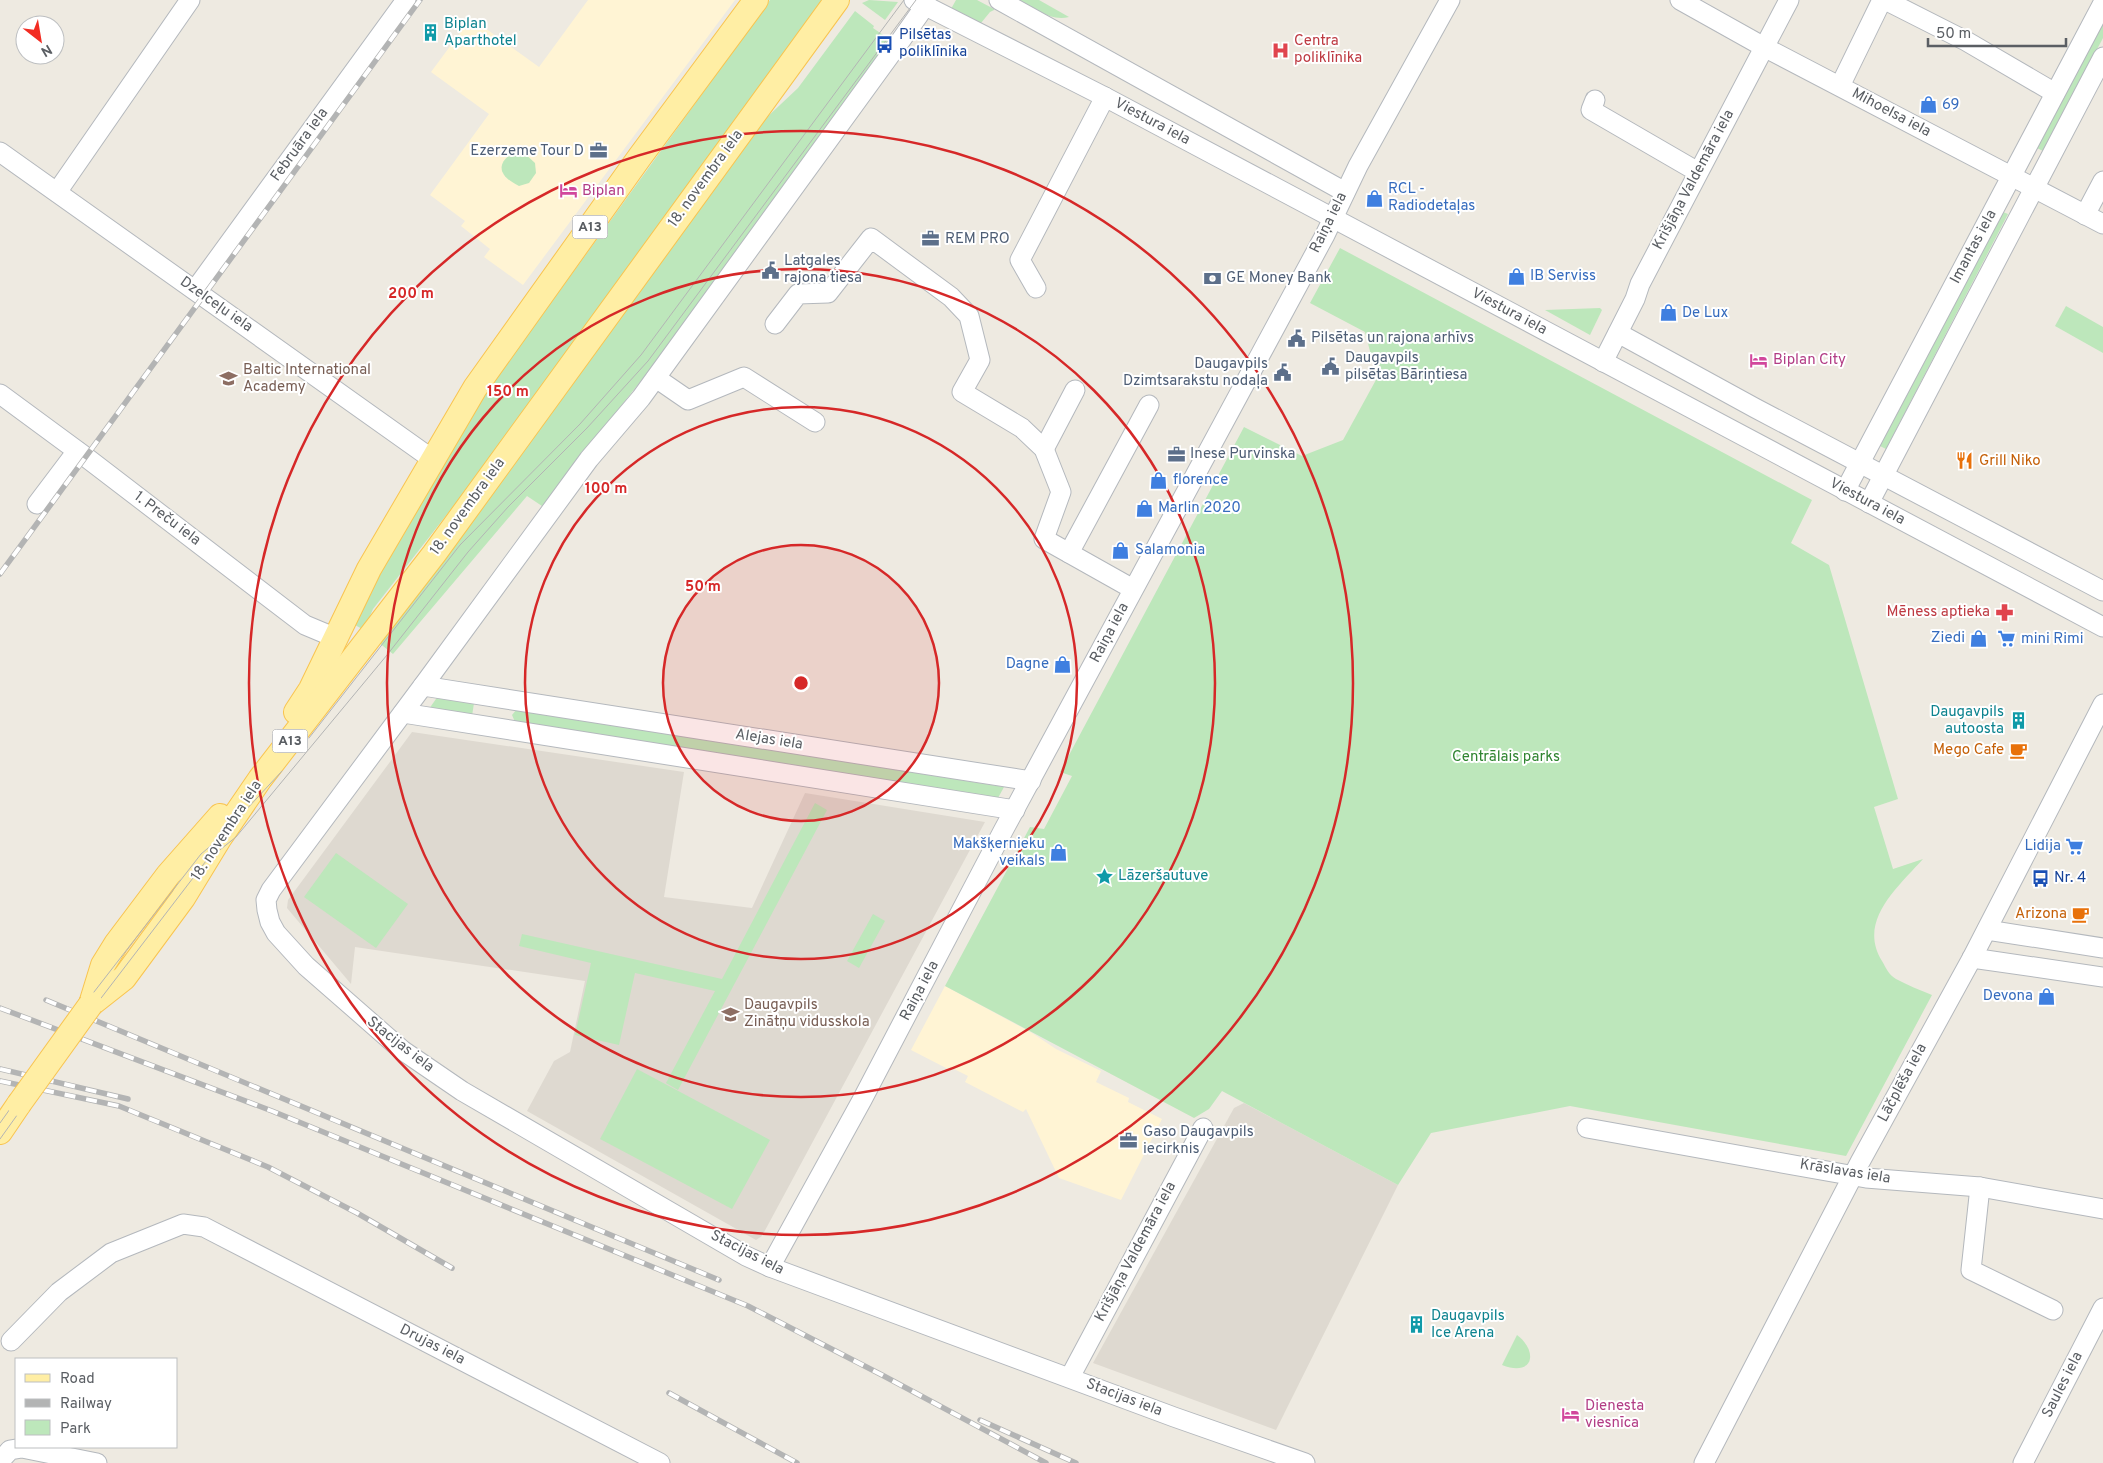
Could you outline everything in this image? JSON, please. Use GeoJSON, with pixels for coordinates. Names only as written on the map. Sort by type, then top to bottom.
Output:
{"type":"FeatureCollection","features":[{"type":"Feature","properties":{"kind":"main road","name":"18. novembra iela"},"geometry":{"type":"LineString","coordinates":[[91,1004],[103,965],[116,944],[168,875],[221,814],[278,741],[311,689],[369,569],[475,388],[639,158],[756,0]]}},
{"type":"Feature","properties":{"kind":"main road","name":"18. novembra iela"},"geometry":{"type":"LineString","coordinates":[[0,1132],[91,1004],[124,978],[183,898],[218,839],[260,779],[440,546],[836,0]]}},
{"type":"Feature","properties":{"kind":"street"},"geometry":{"type":"LineString","coordinates":[[57,192],[190,0]]}},
{"type":"Feature","properties":{"kind":"street","name":"Februāra iela"},"geometry":{"type":"LineString","coordinates":[[196,290],[406,0]]}},
{"type":"Feature","properties":{"kind":"street"},"geometry":{"type":"LineString","coordinates":[[999,0],[1345,192]]}},
{"type":"Feature","properties":{"kind":"street","name":"Raiņa iela"},"geometry":{"type":"LineString","coordinates":[[770,1267],[862,1100],[1133,589],[1333,219],[1345,192],[1450,0]]}},
{"type":"Feature","properties":{"kind":"street","name":"Mihoelsa iela"},"geometry":{"type":"LineString","coordinates":[[1680,0],[1764,47],[2103,224]]}},
{"type":"Feature","properties":{"kind":"street","name":"Krišjāņa Valdemāra iela"},"geometry":{"type":"LineString","coordinates":[[1603,362],[1640,284],[1789,0]]}},
{"type":"Feature","properties":{"kind":"street"},"geometry":{"type":"LineString","coordinates":[[1840,86],[1884,0],[1966,41],[2055,93]]}},
{"type":"Feature","properties":{"kind":"street"},"geometry":{"type":"LineString","coordinates":[[404,712],[589,459],[656,378],[889,55],[922,2]]}},
{"type":"Feature","properties":{"kind":"street","name":"Viestura iela"},"geometry":{"type":"LineString","coordinates":[[922,2],[2103,627]]}},
{"type":"Feature","properties":{"kind":"street","name":"Imantas iela"},"geometry":{"type":"LineString","coordinates":[[1845,491],[2103,3]]}},
{"type":"Feature","properties":{"kind":"street","name":"Imantas iela"},"geometry":{"type":"LineString","coordinates":[[1869,503],[2103,57]]}},
{"type":"Feature","properties":{"kind":"street"},"geometry":{"type":"LineString","coordinates":[[1036,288],[1020,260],[1105,98]]}},
{"type":"Feature","properties":{"kind":"street"},"geometry":{"type":"LineString","coordinates":[[1595,100],[1591,110],[1698,172]]}},
{"type":"Feature","properties":{"kind":"street","name":"Dzelceļu iela"},"geometry":{"type":"LineString","coordinates":[[0,152],[432,459]]}},
{"type":"Feature","properties":{"kind":"street"},"geometry":{"type":"LineString","coordinates":[[2085,214],[2103,181]]}},
{"type":"Feature","properties":{"kind":"street"},"geometry":{"type":"LineString","coordinates":[[776,324],[798,294],[828,293],[872,238],[951,297],[969,316],[980,360],[962,392],[1022,428],[1044,450],[1061,492],[1044,539],[1133,589]]}},
{"type":"Feature","properties":{"kind":"street","name":"Viestura iela"},"geometry":{"type":"LineString","coordinates":[[1618,333],[1755,408],[2103,591]]}},
{"type":"Feature","properties":{"kind":"street"},"geometry":{"type":"LineString","coordinates":[[656,378],[688,400],[744,377],[815,422]]}},
{"type":"Feature","properties":{"kind":"street"},"geometry":{"type":"LineString","coordinates":[[1044,450],[1075,390]]}},
{"type":"Feature","properties":{"kind":"street","name":"1. Preču iela"},"geometry":{"type":"LineString","coordinates":[[0,394],[305,624],[336,638]]}},
{"type":"Feature","properties":{"kind":"street"},"geometry":{"type":"LineString","coordinates":[[1069,553],[1149,405]]}},
{"type":"Feature","properties":{"kind":"street"},"geometry":{"type":"LineString","coordinates":[[37,504],[77,451]]}},
{"type":"Feature","properties":{"kind":"street","name":"Alejas iela"},"geometry":{"type":"LineString","coordinates":[[423,686],[1031,781]]}},
{"type":"Feature","properties":{"kind":"street"},"geometry":{"type":"LineString","coordinates":[[502,729],[506,698]]}},
{"type":"Feature","properties":{"kind":"street","name":"Lāčplēša iela"},"geometry":{"type":"LineString","coordinates":[[1704,1463],[1854,1175],[1972,958],[2103,704]]}},
{"type":"Feature","properties":{"kind":"street","name":"Alejas iela"},"geometry":{"type":"LineString","coordinates":[[404,712],[1015,810]]}},
{"type":"Feature","properties":{"kind":"street","name":"Stacijas iela"},"geometry":{"type":"LineString","coordinates":[[404,712],[271,890],[266,900],[270,922],[276,933],[306,966],[402,1050],[462,1091],[746,1256],[770,1267],[1174,1417],[1305,1463]]}},
{"type":"Feature","properties":{"kind":"street"},"geometry":{"type":"LineString","coordinates":[[1986,930],[2103,948]]}},
{"type":"Feature","properties":{"kind":"street"},"geometry":{"type":"LineString","coordinates":[[2029,966],[2036,938]]}},
{"type":"Feature","properties":{"kind":"street"},"geometry":{"type":"LineString","coordinates":[[1972,958],[2103,978]]}},
{"type":"Feature","properties":{"kind":"street","name":"Krišjāņa Valdemāra iela"},"geometry":{"type":"LineString","coordinates":[[1070,1378],[1203,1128]]}},
{"type":"Feature","properties":{"kind":"street","name":"Krāslavas iela"},"geometry":{"type":"LineString","coordinates":[[1587,1128],[1866,1178],[1980,1187],[2103,1208]]}},
{"type":"Feature","properties":{"kind":"street"},"geometry":{"type":"LineString","coordinates":[[1980,1187],[1970,1270],[2053,1310]]}},
{"type":"Feature","properties":{"kind":"street","name":"Drujas iela"},"geometry":{"type":"LineString","coordinates":[[11,1341],[58,1292],[111,1253],[183,1224],[204,1227],[660,1463]]}},
{"type":"Feature","properties":{"kind":"street","name":"Saules iela"},"geometry":{"type":"LineString","coordinates":[[2023,1463],[2103,1308]]}},
{"type":"Feature","properties":{"kind":"street"},"geometry":{"type":"LineString","coordinates":[[0,1461],[10,1450],[22,1448],[97,1463]]}},
{"type":"Feature","properties":{"kind":"shaded area"},"geometry":{"type":"Polygon","coordinates":[[[588,0],[735,0],[523,285],[484,257],[490,249],[461,226],[465,221],[430,195],[489,114],[431,72],[471,18],[539,67],[588,0]]]}},
{"type":"Feature","properties":{"kind":"shaded area","name":"Daugavpils Zinātņu vidusskola"},"geometry":{"type":"Polygon","coordinates":[[[412,732],[684,772],[664,897],[752,908],[805,793],[985,822],[762,1236],[756,1240],[527,1111],[554,1061],[570,1052],[585,981],[355,947],[351,984],[287,908],[288,900],[412,732]]]}},
{"type":"Feature","properties":{"kind":"shaded area"},"geometry":{"type":"Polygon","coordinates":[[[945,986],[1032,1033],[1056,1049],[1101,1071],[1096,1082],[1129,1098],[1128,1102],[1162,1119],[1121,1200],[1059,1178],[1026,1109],[1023,1112],[965,1082],[968,1076],[950,1067],[948,1069],[911,1050],[945,986]]]}},
{"type":"Feature","properties":{"kind":"shaded area"},"geometry":{"type":"Polygon","coordinates":[[[1244,1103],[1398,1185],[1276,1430],[1093,1363],[1234,1108],[1244,1103]]]}},
{"type":"Feature","properties":{"kind":"green space"},"geometry":{"type":"Polygon","coordinates":[[[770,0],[824,0],[455,504],[373,609],[364,630],[355,625],[383,567],[404,534],[455,440],[480,401],[770,0]]]}},
{"type":"Feature","properties":{"kind":"green space"},"geometry":{"type":"Polygon","coordinates":[[[869,0],[898,2],[885,20],[862,3],[869,0]]]}},
{"type":"Feature","properties":{"kind":"green space"},"geometry":{"type":"Polygon","coordinates":[[[956,0],[977,0],[994,10],[981,23],[951,9],[956,0]]]}},
{"type":"Feature","properties":{"kind":"green space"},"geometry":{"type":"Polygon","coordinates":[[[1019,0],[1039,0],[1069,17],[1056,18],[1049,16],[1019,0]]]}},
{"type":"Feature","properties":{"kind":"green space"},"geometry":{"type":"Polygon","coordinates":[[[855,11],[874,26],[873,28],[892,41],[651,368],[542,506],[527,496],[393,654],[378,642],[764,120],[798,88],[855,11]]]}},
{"type":"Feature","properties":{"kind":"green space"},"geometry":{"type":"Polygon","coordinates":[[[2103,23],[2103,38],[2043,151],[2037,148],[2103,23]]]}},
{"type":"Feature","properties":{"kind":"green space"},"geometry":{"type":"Polygon","coordinates":[[[514,152],[523,152],[535,163],[536,173],[529,183],[519,186],[507,179],[502,170],[504,161],[514,152]]]}},
{"type":"Feature","properties":{"kind":"green space"},"geometry":{"type":"Polygon","coordinates":[[[2003,212],[2008,214],[1886,449],[1880,446],[2003,212]]]}},
{"type":"Feature","properties":{"kind":"green space","name":"Centrālais parks"},"geometry":{"type":"Polygon","coordinates":[[[1340,248],[1812,500],[1791,543],[1829,565],[1898,799],[1874,807],[1893,869],[1923,859],[1892,893],[1884,906],[1877,919],[1874,932],[1876,946],[1886,969],[1894,977],[1932,995],[1846,1156],[1570,1106],[1431,1133],[1398,1185],[1222,1091],[1209,1109],[1194,1118],[945,986],[1030,827],[1044,829],[1072,776],[1060,772],[1244,427],[1302,456],[1343,440],[1377,378],[1365,332],[1310,303],[1340,248]]]}},
{"type":"Feature","properties":{"kind":"green space"},"geometry":{"type":"Polygon","coordinates":[[[2066,306],[2103,327],[2103,353],[2055,326],[2066,306]]]}},
{"type":"Feature","properties":{"kind":"green space"},"geometry":{"type":"Polygon","coordinates":[[[1600,308],[1602,310],[1590,335],[1545,310],[1600,308]]]}},
{"type":"Feature","properties":{"kind":"green space"},"geometry":{"type":"Polygon","coordinates":[[[438,696],[474,703],[472,716],[429,709],[438,696]]]}},
{"type":"Feature","properties":{"kind":"green space"},"geometry":{"type":"Polygon","coordinates":[[[517,709],[1004,787],[998,798],[515,722],[512,715],[517,709]]]}},
{"type":"Feature","properties":{"kind":"green space"},"geometry":{"type":"Polygon","coordinates":[[[815,803],[827,810],[678,1090],[666,1083],[715,991],[635,973],[619,1045],[575,1035],[591,963],[519,946],[522,934],[722,979],[815,803]]]}},
{"type":"Feature","properties":{"kind":"green space"},"geometry":{"type":"Polygon","coordinates":[[[336,853],[408,904],[376,948],[304,897],[336,853]]]}},
{"type":"Feature","properties":{"kind":"green space"},"geometry":{"type":"Polygon","coordinates":[[[873,914],[885,921],[859,968],[847,961],[873,914]]]}},
{"type":"Feature","properties":{"kind":"green space"},"geometry":{"type":"Polygon","coordinates":[[[637,1069],[770,1140],[732,1209],[600,1139],[637,1069]]]}},
{"type":"Feature","properties":{"kind":"green space"},"geometry":{"type":"Polygon","coordinates":[[[1517,1335],[1528,1349],[1529,1361],[1521,1368],[1502,1365],[1517,1335]]]}},
{"type":"Feature","properties":{"kind":"tram line"},"geometry":{"type":"LineString","coordinates":[[309,738],[460,545],[580,424],[641,355],[904,0]]}},
{"type":"Feature","properties":{"kind":"tram line"},"geometry":{"type":"LineString","coordinates":[[0,1139],[95,1006],[206,861],[236,837],[387,655],[468,552],[508,507],[587,428],[648,361],[916,0]]}},
{"type":"Feature","properties":{"kind":"tram line"},"geometry":{"type":"LineString","coordinates":[[0,1123],[87,1001],[201,854],[219,839],[282,771]]}},
{"type":"Feature","properties":{"kind":"railway"},"geometry":{"type":"LineString","coordinates":[[0,574],[420,0]]}},
{"type":"Feature","properties":{"kind":"railway"},"geometry":{"type":"LineString","coordinates":[[46,1000],[719,1280]]}},
{"type":"Feature","properties":{"kind":"railway"},"geometry":{"type":"LineString","coordinates":[[0,1008],[272,1111],[748,1306],[1046,1463]]}},
{"type":"Feature","properties":{"kind":"railway"},"geometry":{"type":"LineString","coordinates":[[0,1069],[128,1099]]}},
{"type":"Feature","properties":{"kind":"railway"},"geometry":{"type":"LineString","coordinates":[[0,1081],[119,1106],[268,1167],[357,1213],[452,1268]]}},
{"type":"Feature","properties":{"kind":"railway"},"geometry":{"type":"LineString","coordinates":[[669,1393],[797,1463]]}},
{"type":"Feature","properties":{"kind":"railway"},"geometry":{"type":"LineString","coordinates":[[980,1420],[1076,1463]]}},
{"type":"Feature","properties":{"kind":"place","name":"Biplan Aparthotel"},"geometry":{"type":"Point","coordinates":[430,33]}},
{"type":"Feature","properties":{"kind":"place","name":"Pilsētas poliklīnika"},"geometry":{"type":"Point","coordinates":[885,44]}},
{"type":"Feature","properties":{"kind":"place","name":"Centra poliklīnika"},"geometry":{"type":"Point","coordinates":[1280,50]}},
{"type":"Feature","properties":{"kind":"place","name":"69"},"geometry":{"type":"Point","coordinates":[1928,105]}},
{"type":"Feature","properties":{"kind":"place","name":"Ezerzeme Tour D"},"geometry":{"type":"Point","coordinates":[598,151]}},
{"type":"Feature","properties":{"kind":"place","name":"Biplan"},"geometry":{"type":"Point","coordinates":[568,191]}},
{"type":"Feature","properties":{"kind":"place","name":"RCL - Radiodetaļas"},"geometry":{"type":"Point","coordinates":[1374,198]}},
{"type":"Feature","properties":{"kind":"place","name":"REM PRO"},"geometry":{"type":"Point","coordinates":[931,239]}},
{"type":"Feature","properties":{"kind":"place","name":"Latgales rajona tiesa"},"geometry":{"type":"Point","coordinates":[770,270]}},
{"type":"Feature","properties":{"kind":"place","name":"IB Serviss"},"geometry":{"type":"Point","coordinates":[1516,276]}},
{"type":"Feature","properties":{"kind":"place","name":"GE Money Bank"},"geometry":{"type":"Point","coordinates":[1212,278]}},
{"type":"Feature","properties":{"kind":"place","name":"De Lux"},"geometry":{"type":"Point","coordinates":[1668,313]}},
{"type":"Feature","properties":{"kind":"place","name":"Pilsētas un rajona arhīvs"},"geometry":{"type":"Point","coordinates":[1297,338]}},
{"type":"Feature","properties":{"kind":"place","name":"Biplan City"},"geometry":{"type":"Point","coordinates":[1759,360]}},
{"type":"Feature","properties":{"kind":"place","name":"Daugavpils pilsētas Bāriņtiesa"},"geometry":{"type":"Point","coordinates":[1331,367]}},
{"type":"Feature","properties":{"kind":"place","name":"Daugavpils Dzimtsarakstu nodaļa"},"geometry":{"type":"Point","coordinates":[1282,373]}},
{"type":"Feature","properties":{"kind":"place","name":"Baltic International Academy"},"geometry":{"type":"Point","coordinates":[229,379]}},
{"type":"Feature","properties":{"kind":"place","name":"Inese Purvinska"},"geometry":{"type":"Point","coordinates":[1176,454]}},
{"type":"Feature","properties":{"kind":"place","name":"Grill Niko"},"geometry":{"type":"Point","coordinates":[1965,461]}},
{"type":"Feature","properties":{"kind":"place","name":"florence"},"geometry":{"type":"Point","coordinates":[1159,480]}},
{"type":"Feature","properties":{"kind":"place","name":"Marlin 2020"},"geometry":{"type":"Point","coordinates":[1144,508]}},
{"type":"Feature","properties":{"kind":"place","name":"Salamonia"},"geometry":{"type":"Point","coordinates":[1121,550]}},
{"type":"Feature","properties":{"kind":"place","name":"Mēness aptieka"},"geometry":{"type":"Point","coordinates":[2004,612]}},
{"type":"Feature","properties":{"kind":"place","name":"Ziedi"},"geometry":{"type":"Point","coordinates":[1979,638]}},
{"type":"Feature","properties":{"kind":"place","name":"mini Rimi"},"geometry":{"type":"Point","coordinates":[2007,639]}},
{"type":"Feature","properties":{"kind":"place","name":"Dagne"},"geometry":{"type":"Point","coordinates":[1063,664]}},
{"type":"Feature","properties":{"kind":"place","name":"Daugavpils autoosta"},"geometry":{"type":"Point","coordinates":[2018,721]}},
{"type":"Feature","properties":{"kind":"place","name":"Mego Cafe"},"geometry":{"type":"Point","coordinates":[2018,750]}},
{"type":"Feature","properties":{"kind":"place","name":"Lidija"},"geometry":{"type":"Point","coordinates":[2075,846]}},
{"type":"Feature","properties":{"kind":"place","name":"Makšķernieku veikals"},"geometry":{"type":"Point","coordinates":[1059,853]}},
{"type":"Feature","properties":{"kind":"place","name":"Lāzeršautuve"},"geometry":{"type":"Point","coordinates":[1104,876]}},
{"type":"Feature","properties":{"kind":"place","name":"Nr. 4"},"geometry":{"type":"Point","coordinates":[2040,878]}},
{"type":"Feature","properties":{"kind":"place","name":"Arizona"},"geometry":{"type":"Point","coordinates":[2081,914]}},
{"type":"Feature","properties":{"kind":"place","name":"Devona"},"geometry":{"type":"Point","coordinates":[2047,996]}},
{"type":"Feature","properties":{"kind":"place","name":"Daugavpils Zinātņu vidusskola"},"geometry":{"type":"Point","coordinates":[730,1014]}},
{"type":"Feature","properties":{"kind":"place","name":"Gaso Daugavpils iecirknis"},"geometry":{"type":"Point","coordinates":[1129,1141]}},
{"type":"Feature","properties":{"kind":"place","name":"Daugavpils Ice Arena"},"geometry":{"type":"Point","coordinates":[1417,1325]}},
{"type":"Feature","properties":{"kind":"place","name":"Dienesta viesnīca"},"geometry":{"type":"Point","coordinates":[1571,1415]}}]}
